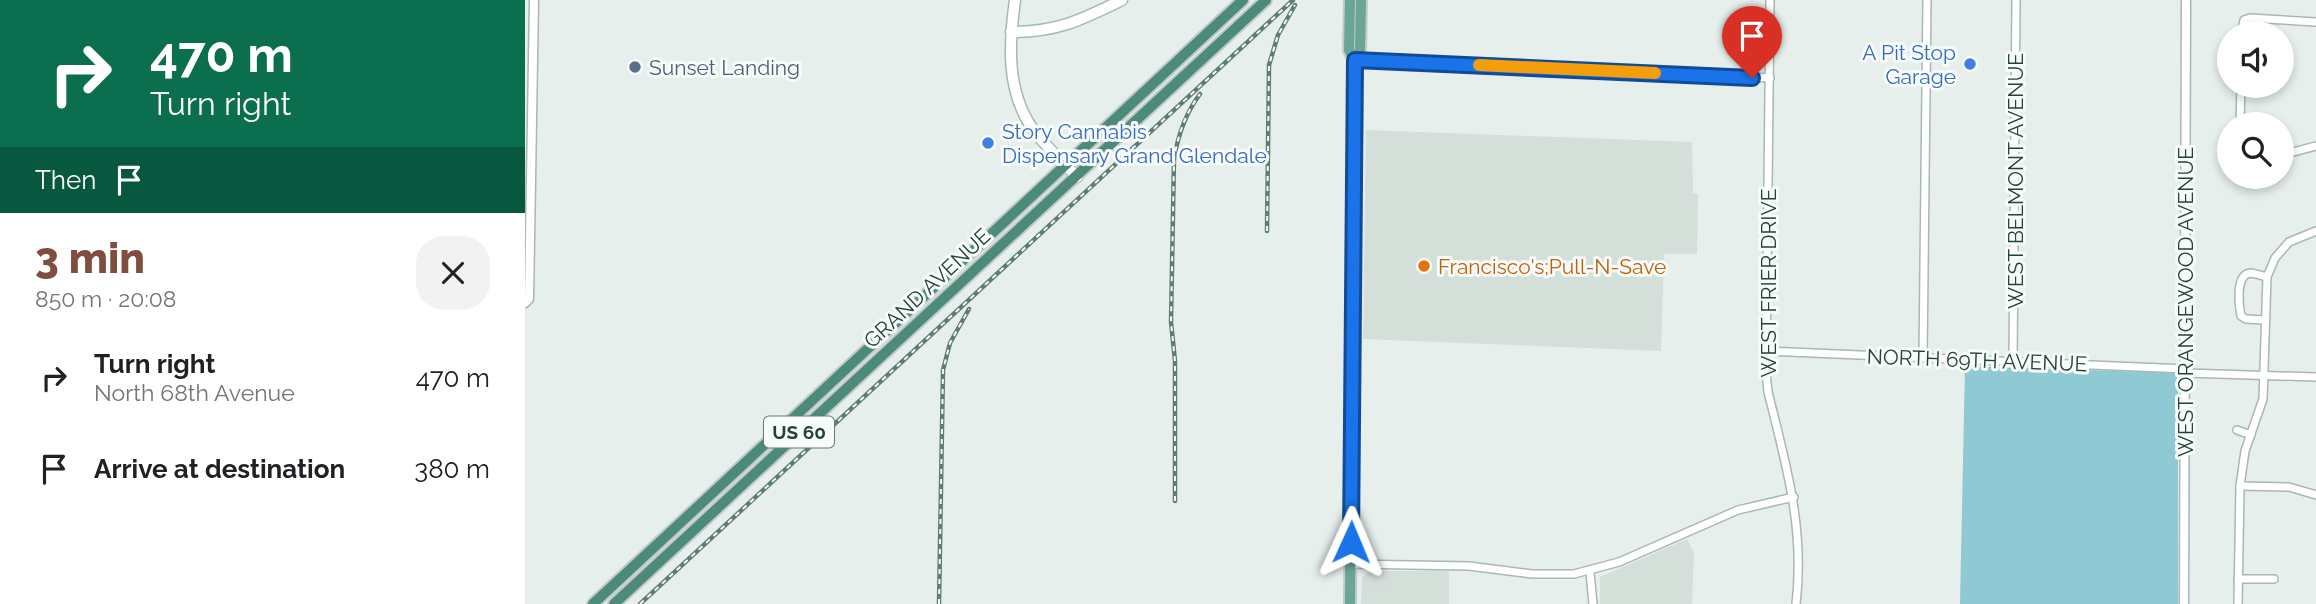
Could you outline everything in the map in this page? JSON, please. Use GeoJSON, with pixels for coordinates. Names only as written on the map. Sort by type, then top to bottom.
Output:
{"type":"FeatureCollection","features":[{"type":"Feature","properties":{"kind":"highway","name":"GRAND AVENUE"},"geometry":{"type":"LineString","coordinates":[[593,604],[1243,0]]}},
{"type":"Feature","properties":{"kind":"highway","name":"GRAND AVENUE"},"geometry":{"type":"LineString","coordinates":[[614,604],[1266,0]]}},
{"type":"Feature","properties":{"kind":"highway"},"geometry":{"type":"LineString","coordinates":[[921,299],[931,310]]}},
{"type":"Feature","properties":{"kind":"highway"},"geometry":{"type":"LineString","coordinates":[[682,521],[692,532]]}},
{"type":"Feature","properties":{"kind":"main road"},"geometry":{"type":"LineString","coordinates":[[1015,0],[1011,32],[1012,74],[1022,110],[1038,136],[1077,177]]}},
{"type":"Feature","properties":{"kind":"main road"},"geometry":{"type":"LineString","coordinates":[[1011,32],[1037,32],[1067,26],[1122,0]]}},
{"type":"Feature","properties":{"kind":"main road"},"geometry":{"type":"LineString","coordinates":[[1350,0],[1349,50],[1355,60]]}},
{"type":"Feature","properties":{"kind":"main road"},"geometry":{"type":"LineString","coordinates":[[1350,604],[1355,60],[1360,50],[1361,0]]}},
{"type":"Feature","properties":{"kind":"street"},"geometry":{"type":"LineString","coordinates":[[525,303],[529,299],[529,103],[534,0]]}},
{"type":"Feature","properties":{"kind":"street","name":"WEST FRIER DRIVE"},"geometry":{"type":"LineString","coordinates":[[1770,0],[1768,392],[1794,497],[1799,556],[1795,604]]}},
{"type":"Feature","properties":{"kind":"street"},"geometry":{"type":"LineString","coordinates":[[1923,358],[1927,0]]}},
{"type":"Feature","properties":{"kind":"street","name":"WEST BELMONT AVENUE"},"geometry":{"type":"LineString","coordinates":[[2013,362],[2016,0]]}},
{"type":"Feature","properties":{"kind":"street","name":"WEST ORANGEWOOD AVENUE"},"geometry":{"type":"LineString","coordinates":[[2184,604],[2186,0]]}},
{"type":"Feature","properties":{"kind":"street"},"geometry":{"type":"LineString","coordinates":[[2244,21],[2250,18],[2316,22]]}},
{"type":"Feature","properties":{"kind":"street"},"geometry":{"type":"LineString","coordinates":[[1355,60],[1770,78]]}},
{"type":"Feature","properties":{"kind":"street"},"geometry":{"type":"LineString","coordinates":[[2294,151],[2316,145]]}},
{"type":"Feature","properties":{"kind":"street"},"geometry":{"type":"LineString","coordinates":[[2238,604],[2240,486],[2245,451],[2263,399],[2267,277],[2275,258],[2289,242],[2316,231]]}},
{"type":"Feature","properties":{"kind":"street"},"geometry":{"type":"LineString","coordinates":[[2265,320],[2241,317],[2240,282],[2250,273],[2267,277]]}},
{"type":"Feature","properties":{"kind":"street","name":"NORTH 69TH AVENUE"},"geometry":{"type":"LineString","coordinates":[[1767,351],[2316,377]]}},
{"type":"Feature","properties":{"kind":"street"},"geometry":{"type":"LineString","coordinates":[[2237,430],[2251,435]]}},
{"type":"Feature","properties":{"kind":"street"},"geometry":{"type":"LineString","coordinates":[[2240,486],[2289,487],[2316,495]]}},
{"type":"Feature","properties":{"kind":"street"},"geometry":{"type":"LineString","coordinates":[[1350,564],[1469,566],[1552,575],[1590,572],[1738,510],[1794,497]]}},
{"type":"Feature","properties":{"kind":"street"},"geometry":{"type":"LineString","coordinates":[[1590,572],[1593,604]]}},
{"type":"Feature","properties":{"kind":"street"},"geometry":{"type":"LineString","coordinates":[[2238,579],[2274,579]]}},
{"type":"Feature","properties":{"kind":"shaded area"},"geometry":{"type":"Polygon","coordinates":[[[1366,130],[1692,142],[1693,193],[1698,194],[1697,254],[1664,254],[1661,351],[1363,339],[1366,130]]]}},
{"type":"Feature","properties":{"kind":"shaded area"},"geometry":{"type":"Polygon","coordinates":[[[1687,539],[1694,553],[1692,604],[1600,604],[1600,577],[1687,539]]]}},
{"type":"Feature","properties":{"kind":"shaded area"},"geometry":{"type":"Polygon","coordinates":[[[1370,571],[1449,571],[1449,604],[1361,604],[1362,577],[1370,571]]]}},
{"type":"Feature","properties":{"kind":"water"},"geometry":{"type":"Polygon","coordinates":[[[1965,366],[2178,373],[2178,604],[1960,604],[1965,366]]]}},
{"type":"Feature","properties":{"kind":"railway"},"geometry":{"type":"LineString","coordinates":[[640,604],[1293,0]]}},
{"type":"Feature","properties":{"kind":"railway"},"geometry":{"type":"LineString","coordinates":[[1267,231],[1269,65],[1278,35],[1295,5]]}},
{"type":"Feature","properties":{"kind":"railway"},"geometry":{"type":"LineString","coordinates":[[1175,501],[1175,361],[1171,322],[1174,159],[1183,125],[1200,94]]}},
{"type":"Feature","properties":{"kind":"railway"},"geometry":{"type":"LineString","coordinates":[[939,604],[943,370],[950,343],[969,309]]}},
{"type":"Feature","properties":{"kind":"slow traffic"},"geometry":{"type":"LineString","coordinates":[[1479,65],[1655,73]]}},
{"type":"Feature","properties":{"kind":"place","name":"A Pit Stop Garage"},"geometry":{"type":"Point","coordinates":[1970,64]}},
{"type":"Feature","properties":{"kind":"place","name":"Sunset Landing"},"geometry":{"type":"Point","coordinates":[635,67]}},
{"type":"Feature","properties":{"kind":"place","name":"Story Cannabis Dispensary Grand Glendale"},"geometry":{"type":"Point","coordinates":[988,143]}},
{"type":"Feature","properties":{"kind":"place","name":"Francisco's;Pull-N-Save"},"geometry":{"type":"Point","coordinates":[1424,266]}},
{"type":"Feature","properties":{"kind":"route"},"geometry":{"type":"LineString","coordinates":[[1351,542],[1355,60],[1752,78]]}}]}
